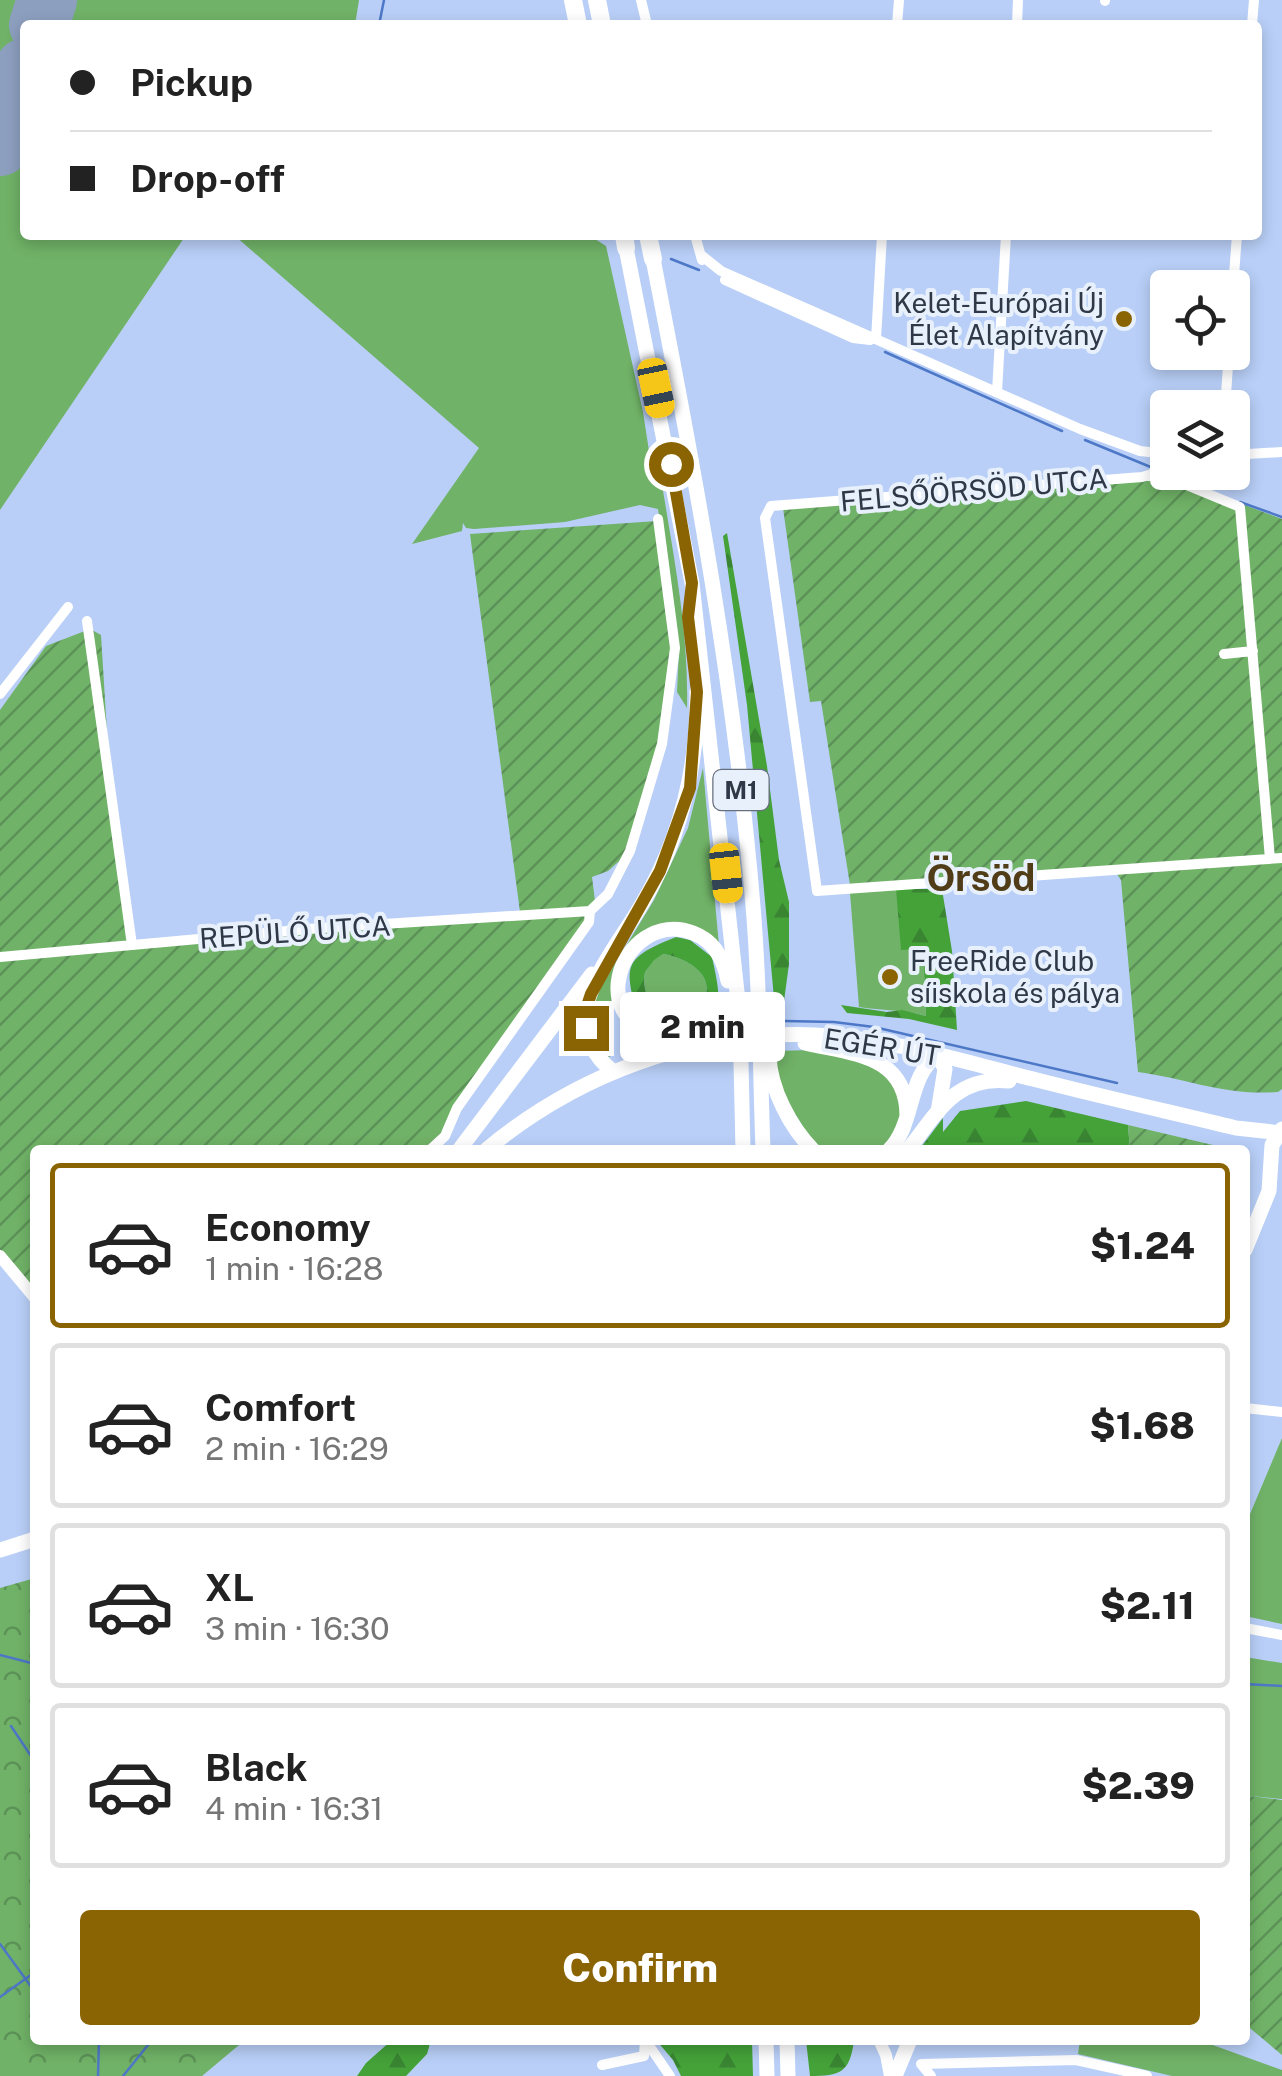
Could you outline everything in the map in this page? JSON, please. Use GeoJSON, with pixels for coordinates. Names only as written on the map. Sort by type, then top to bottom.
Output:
{"type":"FeatureCollection","features":[{"type":"Feature","properties":{"kind":"highway","name":"M1"},"geometry":{"type":"LineString","coordinates":[[649,240],[653,258]]}},
{"type":"Feature","properties":{"kind":"main road","name":"M1"},"geometry":{"type":"LineString","coordinates":[[625,242],[692,583],[740,1019],[744,1145]]}},
{"type":"Feature","properties":{"kind":"main road","name":"M1"},"geometry":{"type":"LineString","coordinates":[[653,258],[718,608],[739,768],[757,973],[763,1145]]}},
{"type":"Feature","properties":{"kind":"main road"},"geometry":{"type":"LineString","coordinates":[[614,1072],[595,1054],[586,1018],[598,980],[665,860],[690,788],[697,692],[688,617],[692,583]]}},
{"type":"Feature","properties":{"kind":"main road"},"geometry":{"type":"LineString","coordinates":[[712,1043],[652,1035],[627,1017],[618,994],[619,975],[629,954],[642,941],[658,932],[676,930],[702,938],[722,959],[740,1019]]}},
{"type":"Feature","properties":{"kind":"main road"},"geometry":{"type":"LineString","coordinates":[[463,1145],[626,931]]}},
{"type":"Feature","properties":{"kind":"main road"},"geometry":{"type":"LineString","coordinates":[[757,973],[764,996],[772,1077],[798,1131],[809,1145]]}},
{"type":"Feature","properties":{"kind":"main road"},"geometry":{"type":"LineString","coordinates":[[782,1036],[882,1064],[898,1080],[907,1104],[902,1134],[893,1145]]}},
{"type":"Feature","properties":{"kind":"main road","name":"EGÉR ÚT"},"geometry":{"type":"LineString","coordinates":[[493,1145],[551,1103],[661,1054],[712,1043],[782,1036],[836,1037],[938,1055],[1236,1128],[1280,1133]]}},
{"type":"Feature","properties":{"kind":"main road"},"geometry":{"type":"LineString","coordinates":[[906,1116],[924,1068],[938,1055],[945,1068],[938,1112]]}},
{"type":"Feature","properties":{"kind":"main road"},"geometry":{"type":"LineString","coordinates":[[912,1145],[955,1094],[977,1081],[1038,1080]]}},
{"type":"Feature","properties":{"kind":"main road"},"geometry":{"type":"LineString","coordinates":[[1236,1128],[1272,1124],[1280,1133],[1278,1168],[1250,1238]]}},
{"type":"Feature","properties":{"kind":"main road"},"geometry":{"type":"LineString","coordinates":[[1236,1128],[1258,1143],[1278,1168]]}},
{"type":"Feature","properties":{"kind":"main road"},"geometry":{"type":"LineString","coordinates":[[0,1550],[30,1541]]}},
{"type":"Feature","properties":{"kind":"main road"},"geometry":{"type":"LineString","coordinates":[[766,2045],[767,2076]]}},
{"type":"Feature","properties":{"kind":"main road"},"geometry":{"type":"LineString","coordinates":[[787,2045],[788,2076]]}},
{"type":"Feature","properties":{"kind":"main road"},"geometry":{"type":"LineString","coordinates":[[892,2076],[908,2045]]}},
{"type":"Feature","properties":{"kind":"street"},"geometry":{"type":"LineString","coordinates":[[696,240],[704,266],[720,278],[853,338],[876,339],[1120,444],[1150,452]]}},
{"type":"Feature","properties":{"kind":"street"},"geometry":{"type":"LineString","coordinates":[[876,339],[882,240]]}},
{"type":"Feature","properties":{"kind":"street"},"geometry":{"type":"LineString","coordinates":[[997,392],[1006,240]]}},
{"type":"Feature","properties":{"kind":"street"},"geometry":{"type":"LineString","coordinates":[[1234,270],[1237,240]]}},
{"type":"Feature","properties":{"kind":"street"},"geometry":{"type":"LineString","coordinates":[[1250,454],[1282,452]]}},
{"type":"Feature","properties":{"kind":"street","name":"FELSŐÖRSÖD UTCA"},"geometry":{"type":"LineString","coordinates":[[1150,471],[771,506],[765,518],[818,891],[1276,858]]}},
{"type":"Feature","properties":{"kind":"street","name":"FELSŐÖRSÖD UTCA"},"geometry":{"type":"LineString","coordinates":[[1199,490],[1240,507],[1253,651]]}},
{"type":"Feature","properties":{"kind":"street"},"geometry":{"type":"LineString","coordinates":[[435,1145],[445,1136],[457,1108],[590,922],[590,911],[608,894],[630,851],[662,744],[675,648],[658,519]]}},
{"type":"Feature","properties":{"kind":"street"},"geometry":{"type":"LineString","coordinates":[[0,694],[68,607]]}},
{"type":"Feature","properties":{"kind":"street"},"geometry":{"type":"LineString","coordinates":[[88,622],[132,945]]}},
{"type":"Feature","properties":{"kind":"street"},"geometry":{"type":"LineString","coordinates":[[1224,654],[1253,651],[1276,858]]}},
{"type":"Feature","properties":{"kind":"street","name":"REPÜLŐ UTCA"},"geometry":{"type":"LineString","coordinates":[[0,958],[320,928],[590,911]]}},
{"type":"Feature","properties":{"kind":"street"},"geometry":{"type":"LineString","coordinates":[[0,1256],[30,1292]]}},
{"type":"Feature","properties":{"kind":"street"},"geometry":{"type":"LineString","coordinates":[[1250,1409],[1282,1412]]}},
{"type":"Feature","properties":{"kind":"street"},"geometry":{"type":"LineString","coordinates":[[1250,1629],[1282,1635]]}},
{"type":"Feature","properties":{"kind":"street"},"geometry":{"type":"LineString","coordinates":[[602,2065],[644,2056],[645,2045]]}},
{"type":"Feature","properties":{"kind":"street"},"geometry":{"type":"LineString","coordinates":[[649,2045],[670,2076]]}},
{"type":"Feature","properties":{"kind":"street"},"geometry":{"type":"LineString","coordinates":[[882,2045],[892,2076]]}},
{"type":"Feature","properties":{"kind":"street"},"geometry":{"type":"LineString","coordinates":[[931,2076],[921,2064],[1076,2060],[1147,2076]]}},
{"type":"Feature","properties":{"kind":"green space"},"geometry":{"type":"Polygon","coordinates":[[[0,0],[359,0],[356,20],[20,20],[20,240],[183,240],[0,510],[0,0]]]}},
{"type":"Feature","properties":{"kind":"green space"},"geometry":{"type":"Polygon","coordinates":[[[240,240],[597,240],[606,246],[643,412],[653,477],[661,478],[683,621],[687,708],[677,692],[679,650],[658,509],[640,505],[565,522],[474,529],[463,523],[462,531],[412,544],[479,448],[240,240]]]}},
{"type":"Feature","properties":{"kind":"green space"},"geometry":{"type":"Polygon","coordinates":[[[1150,479],[1150,490],[1204,490],[1282,519],[1282,1089],[1278,1092],[1224,1089],[1138,1072],[1121,880],[1112,867],[850,885],[821,701],[810,702],[783,508],[1150,479]]]}},
{"type":"Feature","properties":{"kind":"green space"},"geometry":{"type":"Polygon","coordinates":[[[657,521],[674,651],[667,717],[626,855],[608,871],[592,877],[595,901],[591,917],[433,1145],[30,1145],[30,1292],[0,1256],[0,710],[46,646],[90,629],[101,635],[110,780],[132,945],[520,912],[470,534],[657,521]]]}},
{"type":"Feature","properties":{"kind":"green space"},"geometry":{"type":"Polygon","coordinates":[[[727,533],[789,902],[789,964],[782,1016],[775,1009],[747,705],[723,536],[727,533]]]}},
{"type":"Feature","properties":{"kind":"green space"},"geometry":{"type":"Polygon","coordinates":[[[703,768],[719,946],[693,929],[641,933],[612,988],[610,1057],[603,1055],[592,1025],[595,997],[654,900],[688,828],[703,768]]]}},
{"type":"Feature","properties":{"kind":"green space","name":"FreeRide Club síiskola és pálya"},"geometry":{"type":"Polygon","coordinates":[[[896,889],[923,949],[926,1016],[859,1007],[850,893],[896,889]]]}},
{"type":"Feature","properties":{"kind":"green space"},"geometry":{"type":"Polygon","coordinates":[[[896,889],[942,889],[952,951],[957,1030],[909,1019],[847,1013],[841,1005],[926,1016],[923,949],[901,950],[896,889]]]}},
{"type":"Feature","properties":{"kind":"green space"},"geometry":{"type":"Polygon","coordinates":[[[676,937],[690,940],[712,957],[718,1002],[711,1027],[638,1015],[630,984],[632,964],[647,950],[676,937]],[[663,954],[645,972],[647,994],[658,1009],[667,1013],[698,1010],[705,999],[705,980],[693,966],[663,954]]]}},
{"type":"Feature","properties":{"kind":"green space"},"geometry":{"type":"Polygon","coordinates":[[[663,954],[693,966],[705,980],[705,999],[698,1010],[667,1013],[651,1002],[644,984],[645,972],[663,954]]]}},
{"type":"Feature","properties":{"kind":"green space"},"geometry":{"type":"Polygon","coordinates":[[[812,1050],[840,1056],[885,1075],[902,1098],[903,1113],[888,1145],[816,1145],[784,1091],[773,1051],[812,1050]]]}},
{"type":"Feature","properties":{"kind":"green space"},"geometry":{"type":"Polygon","coordinates":[[[1026,1101],[1128,1125],[1130,1145],[923,1145],[943,1118],[943,1132],[960,1111],[1026,1101]]]}},
{"type":"Feature","properties":{"kind":"green space"},"geometry":{"type":"Polygon","coordinates":[[[1128,1125],[1213,1145],[1130,1145],[1128,1125]]]}},
{"type":"Feature","properties":{"kind":"green space"},"geometry":{"type":"Polygon","coordinates":[[[1282,1438],[1282,1624],[1250,1617],[1250,1514],[1282,1438]]]}},
{"type":"Feature","properties":{"kind":"green space"},"geometry":{"type":"Polygon","coordinates":[[[30,1579],[30,2045],[239,2045],[202,2076],[0,2076],[0,1588],[30,1579]]]}},
{"type":"Feature","properties":{"kind":"green space"},"geometry":{"type":"Polygon","coordinates":[[[1250,1658],[1282,1663],[1282,1799],[1250,1796],[1250,1658]]]}},
{"type":"Feature","properties":{"kind":"green space"},"geometry":{"type":"Polygon","coordinates":[[[1250,1796],[1282,1800],[1282,2055],[1250,2028],[1250,1796]]]}},
{"type":"Feature","properties":{"kind":"green space"},"geometry":{"type":"Polygon","coordinates":[[[386,2045],[430,2045],[427,2054],[406,2076],[357,2076],[386,2045]]]}},
{"type":"Feature","properties":{"kind":"green space"},"geometry":{"type":"Polygon","coordinates":[[[660,2045],[752,2045],[753,2076],[681,2076],[660,2045]]]}},
{"type":"Feature","properties":{"kind":"green space"},"geometry":{"type":"Polygon","coordinates":[[[807,2045],[853,2045],[850,2060],[842,2070],[810,2076],[807,2045]]]}},
{"type":"Feature","properties":{"kind":"green space"},"geometry":{"type":"Polygon","coordinates":[[[1079,2045],[1213,2045],[1282,2070],[1282,2076],[1172,2076],[1078,2054],[1079,2045]]]}},
{"type":"Feature","properties":{"kind":"waterway"},"geometry":{"type":"LineString","coordinates":[[380,20],[384,0]]}},
{"type":"Feature","properties":{"kind":"waterway"},"geometry":{"type":"LineString","coordinates":[[671,259],[699,270]]}},
{"type":"Feature","properties":{"kind":"waterway"},"geometry":{"type":"LineString","coordinates":[[885,352],[1062,431]]}},
{"type":"Feature","properties":{"kind":"waterway"},"geometry":{"type":"LineString","coordinates":[[1085,440],[1150,467]]}},
{"type":"Feature","properties":{"kind":"waterway"},"geometry":{"type":"LineString","coordinates":[[1240,502],[1282,517]]}},
{"type":"Feature","properties":{"kind":"waterway"},"geometry":{"type":"LineString","coordinates":[[785,1021],[874,1027],[1117,1083]]}},
{"type":"Feature","properties":{"kind":"waterway"},"geometry":{"type":"LineString","coordinates":[[0,1655],[30,1663]]}},
{"type":"Feature","properties":{"kind":"waterway"},"geometry":{"type":"LineString","coordinates":[[1250,1684],[1282,1686]]}},
{"type":"Feature","properties":{"kind":"waterway"},"geometry":{"type":"LineString","coordinates":[[11,1726],[30,1754]]}},
{"type":"Feature","properties":{"kind":"waterway"},"geometry":{"type":"LineString","coordinates":[[0,1944],[30,1985]]}},
{"type":"Feature","properties":{"kind":"waterway"},"geometry":{"type":"LineString","coordinates":[[0,1997],[30,1976]]}},
{"type":"Feature","properties":{"kind":"waterway"},"geometry":{"type":"LineString","coordinates":[[98,2076],[99,2045]]}},
{"type":"Feature","properties":{"kind":"waterway"},"geometry":{"type":"LineString","coordinates":[[123,2076],[148,2045]]}},
{"type":"Feature","properties":{"kind":"runway"},"geometry":{"type":"LineString","coordinates":[[41,20],[47,0]]}},
{"type":"Feature","properties":{"kind":"runway"},"geometry":{"type":"LineString","coordinates":[[0,146],[20,84]]}},
{"type":"Feature","properties":{"kind":"place","name":"Kelet-Európai Új Élet Alapítvány"},"geometry":{"type":"Point","coordinates":[1124,319]}},
{"type":"Feature","properties":{"kind":"place","name":"FreeRide Club síiskola és pálya"},"geometry":{"type":"Point","coordinates":[890,977]}},
{"type":"Feature","properties":{"kind":"district","name":"Örsöd"},"geometry":{"type":"Point","coordinates":[981,878]}},
{"type":"Feature","properties":{"kind":"route"},"geometry":{"type":"LineString","coordinates":[[586,1028],[591,994],[660,871],[690,788],[697,692],[688,617],[692,583],[671,464]]}}]}
